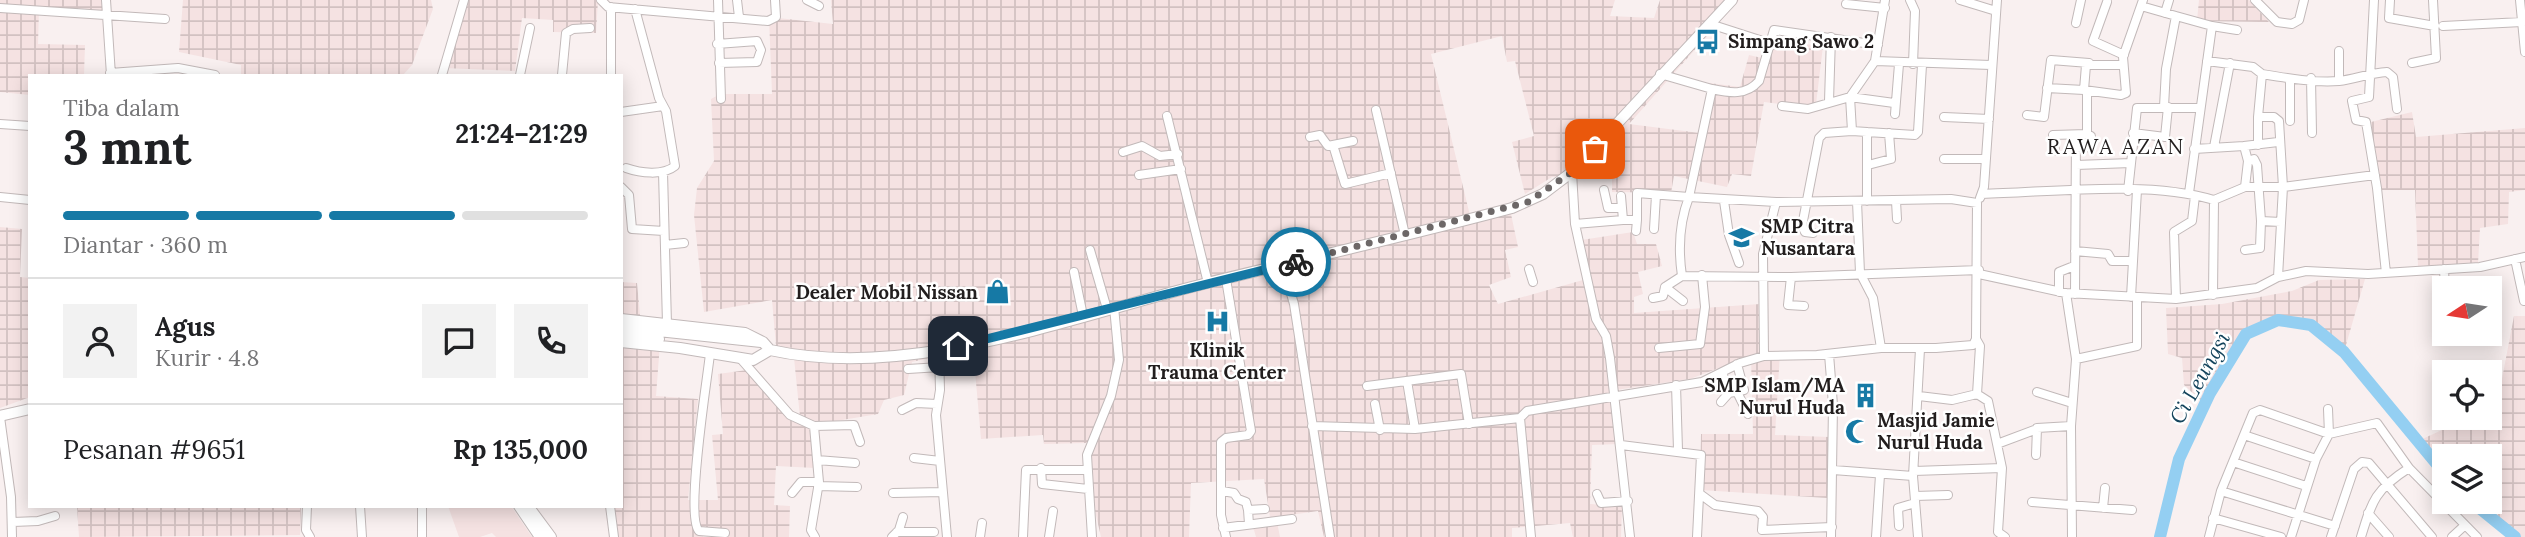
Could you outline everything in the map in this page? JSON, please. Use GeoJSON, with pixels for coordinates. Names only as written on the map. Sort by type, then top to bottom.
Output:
{"type":"FeatureCollection","features":[{"type":"Feature","properties":{"kind":"main road"},"geometry":{"type":"LineString","coordinates":[[625,333],[745,343],[765,349],[867,358],[939,351],[1528,202],[1572,172],[1660,74],[1732,0]]}},
{"type":"Feature","properties":{"kind":"main road"},"geometry":{"type":"LineString","coordinates":[[623,319],[746,333],[765,349]]}},
{"type":"Feature","properties":{"kind":"main road"},"geometry":{"type":"LineString","coordinates":[[625,333],[710,354],[753,360],[765,349]]}},
{"type":"Feature","properties":{"kind":"main road"},"geometry":{"type":"LineString","coordinates":[[0,417],[28,408]]}},
{"type":"Feature","properties":{"kind":"main road"},"geometry":{"type":"LineString","coordinates":[[520,508],[540,537]]}},
{"type":"Feature","properties":{"kind":"main road"},"geometry":{"type":"LineString","coordinates":[[529,508],[551,537]]}},
{"type":"Feature","properties":{"kind":"street"},"geometry":{"type":"LineString","coordinates":[[106,0],[111,74],[178,68],[210,74]]}},
{"type":"Feature","properties":{"kind":"street"},"geometry":{"type":"LineString","coordinates":[[442,74],[464,0]]}},
{"type":"Feature","properties":{"kind":"street"},"geometry":{"type":"LineString","coordinates":[[601,0],[604,6],[611,7],[773,19],[775,0]]}},
{"type":"Feature","properties":{"kind":"street"},"geometry":{"type":"LineString","coordinates":[[718,0],[717,44],[721,99]]}},
{"type":"Feature","properties":{"kind":"street"},"geometry":{"type":"LineString","coordinates":[[737,0],[739,17]]}},
{"type":"Feature","properties":{"kind":"street"},"geometry":{"type":"LineString","coordinates":[[807,0],[819,6]]}},
{"type":"Feature","properties":{"kind":"street"},"geometry":{"type":"LineString","coordinates":[[1813,233],[1803,230],[1805,201],[1820,135],[1852,131],[1915,135],[1918,132],[1915,11],[1910,0]]}},
{"type":"Feature","properties":{"kind":"street"},"geometry":{"type":"LineString","coordinates":[[1960,0],[1996,11]]}},
{"type":"Feature","properties":{"kind":"street"},"geometry":{"type":"LineString","coordinates":[[1977,394],[1980,346],[1976,339],[1979,272],[1977,203],[1982,194],[1986,159],[1997,0]]}},
{"type":"Feature","properties":{"kind":"street"},"geometry":{"type":"LineString","coordinates":[[2076,23],[2081,0]]}},
{"type":"Feature","properties":{"kind":"street"},"geometry":{"type":"LineString","coordinates":[[2165,13],[2169,0]]}},
{"type":"Feature","properties":{"kind":"street"},"geometry":{"type":"LineString","coordinates":[[2258,2],[2277,22],[2296,23],[2304,0]]}},
{"type":"Feature","properties":{"kind":"street"},"geometry":{"type":"LineString","coordinates":[[2374,0],[2368,73],[2369,97],[2352,101],[2356,120],[2366,122],[2386,273]]}},
{"type":"Feature","properties":{"kind":"street"},"geometry":{"type":"LineString","coordinates":[[2389,18],[2390,0]]}},
{"type":"Feature","properties":{"kind":"street"},"geometry":{"type":"LineString","coordinates":[[2412,62],[2436,58],[2439,26],[2433,0]]}},
{"type":"Feature","properties":{"kind":"street"},"geometry":{"type":"LineString","coordinates":[[2520,0],[2525,52]]}},
{"type":"Feature","properties":{"kind":"street"},"geometry":{"type":"LineString","coordinates":[[2107,2],[2092,41],[2124,55]]}},
{"type":"Feature","properties":{"kind":"street"},"geometry":{"type":"LineString","coordinates":[[2047,88],[2124,95],[2126,88],[2122,65],[2142,3],[2165,13],[2237,30]]}},
{"type":"Feature","properties":{"kind":"street"},"geometry":{"type":"LineString","coordinates":[[1846,4],[1885,4],[1875,61],[1850,97],[1852,131]]}},
{"type":"Feature","properties":{"kind":"street"},"geometry":{"type":"LineString","coordinates":[[611,7],[611,74]]}},
{"type":"Feature","properties":{"kind":"street"},"geometry":{"type":"LineString","coordinates":[[0,8],[165,19]]}},
{"type":"Feature","properties":{"kind":"street"},"geometry":{"type":"LineString","coordinates":[[626,169],[663,172],[675,166],[663,106],[635,9]]}},
{"type":"Feature","properties":{"kind":"street"},"geometry":{"type":"LineString","coordinates":[[2133,133],[2165,137],[2166,69],[2176,16]]}},
{"type":"Feature","properties":{"kind":"street"},"geometry":{"type":"LineString","coordinates":[[2371,24],[2389,18],[2439,26],[2522,22]]}},
{"type":"Feature","properties":{"kind":"street"},"geometry":{"type":"LineString","coordinates":[[1710,23],[1769,43]]}},
{"type":"Feature","properties":{"kind":"street"},"geometry":{"type":"LineString","coordinates":[[2175,299],[2174,232],[2192,220],[2194,149],[2212,26]]}},
{"type":"Feature","properties":{"kind":"street"},"geometry":{"type":"LineString","coordinates":[[520,74],[530,28]]}},
{"type":"Feature","properties":{"kind":"street"},"geometry":{"type":"LineString","coordinates":[[562,74],[566,33],[573,29],[590,28]]}},
{"type":"Feature","properties":{"kind":"street"},"geometry":{"type":"LineString","coordinates":[[1660,74],[1732,93],[1754,86],[1759,80],[1774,30],[1878,45]]}},
{"type":"Feature","properties":{"kind":"street"},"geometry":{"type":"LineString","coordinates":[[1829,102],[1831,37]]}},
{"type":"Feature","properties":{"kind":"street"},"geometry":{"type":"LineString","coordinates":[[717,44],[757,41],[761,50],[758,62],[719,63]]}},
{"type":"Feature","properties":{"kind":"street"},"geometry":{"type":"LineString","coordinates":[[2339,51],[2339,80]]}},
{"type":"Feature","properties":{"kind":"street"},"geometry":{"type":"LineString","coordinates":[[2026,116],[2044,117],[2051,60],[2122,65]]}},
{"type":"Feature","properties":{"kind":"street"},"geometry":{"type":"LineString","coordinates":[[1875,61],[1899,64],[1991,65]]}},
{"type":"Feature","properties":{"kind":"street"},"geometry":{"type":"LineString","coordinates":[[2207,61],[2253,67],[2262,74],[2290,79],[2339,80],[2368,73],[2392,73],[2397,109]]}},
{"type":"Feature","properties":{"kind":"street"},"geometry":{"type":"LineString","coordinates":[[2087,134],[2086,65],[2089,62]]}},
{"type":"Feature","properties":{"kind":"street"},"geometry":{"type":"LineString","coordinates":[[2214,147],[2230,63]]}},
{"type":"Feature","properties":{"kind":"street"},"geometry":{"type":"LineString","coordinates":[[1895,114],[1899,64]]}},
{"type":"Feature","properties":{"kind":"street"},"geometry":{"type":"LineString","coordinates":[[2258,145],[2262,74]]}},
{"type":"Feature","properties":{"kind":"street"},"geometry":{"type":"LineString","coordinates":[[2311,78],[2312,133]]}},
{"type":"Feature","properties":{"kind":"street"},"geometry":{"type":"LineString","coordinates":[[2290,79],[2290,121]]}},
{"type":"Feature","properties":{"kind":"street"},"geometry":{"type":"LineString","coordinates":[[1682,276],[1682,216],[1689,197],[1712,89]]}},
{"type":"Feature","properties":{"kind":"street"},"geometry":{"type":"LineString","coordinates":[[1782,106],[1808,109],[1850,97],[1895,103]]}},
{"type":"Feature","properties":{"kind":"street"},"geometry":{"type":"LineString","coordinates":[[623,113],[663,106]]}},
{"type":"Feature","properties":{"kind":"street"},"geometry":{"type":"LineString","coordinates":[[2076,359],[2137,346],[2131,163],[2137,108],[2199,108]]}},
{"type":"Feature","properties":{"kind":"street"},"geometry":{"type":"LineString","coordinates":[[1376,110],[1405,235]]}},
{"type":"Feature","properties":{"kind":"street"},"geometry":{"type":"LineString","coordinates":[[1167,116],[1208,283]]}},
{"type":"Feature","properties":{"kind":"street"},"geometry":{"type":"LineString","coordinates":[[1944,117],[1989,119]]}},
{"type":"Feature","properties":{"kind":"street"},"geometry":{"type":"LineString","coordinates":[[2258,117],[2277,118],[2283,187],[2278,277]]}},
{"type":"Feature","properties":{"kind":"street"},"geometry":{"type":"LineString","coordinates":[[0,124],[28,126]]}},
{"type":"Feature","properties":{"kind":"street"},"geometry":{"type":"LineString","coordinates":[[1867,132],[1868,165],[1862,201],[1860,273],[1873,298],[1881,348]]}},
{"type":"Feature","properties":{"kind":"street"},"geometry":{"type":"LineString","coordinates":[[1868,165],[1891,159],[1889,133]]}},
{"type":"Feature","properties":{"kind":"street"},"geometry":{"type":"LineString","coordinates":[[1310,137],[1319,134],[1325,144],[1333,145],[1353,141]]}},
{"type":"Feature","properties":{"kind":"street"},"geometry":{"type":"LineString","coordinates":[[2055,151],[2053,135],[2091,136],[2091,147],[2076,148]]}},
{"type":"Feature","properties":{"kind":"street"},"geometry":{"type":"LineString","coordinates":[[2067,293],[2075,251],[2076,135]]}},
{"type":"Feature","properties":{"kind":"street"},"geometry":{"type":"LineString","coordinates":[[2194,149],[2278,142]]}},
{"type":"Feature","properties":{"kind":"street"},"geometry":{"type":"LineString","coordinates":[[1333,145],[1345,184],[1391,173]]}},
{"type":"Feature","properties":{"kind":"street"},"geometry":{"type":"LineString","coordinates":[[1124,152],[1142,146],[1160,156],[1178,154]]}},
{"type":"Feature","properties":{"kind":"street"},"geometry":{"type":"LineString","coordinates":[[2245,146],[2248,161],[2245,187]]}},
{"type":"Feature","properties":{"kind":"street"},"geometry":{"type":"LineString","coordinates":[[1944,159],[1986,159]]}},
{"type":"Feature","properties":{"kind":"street"},"geometry":{"type":"LineString","coordinates":[[2245,250],[2260,248],[2261,221],[2257,162],[2248,161]]}},
{"type":"Feature","properties":{"kind":"street"},"geometry":{"type":"LineString","coordinates":[[2076,165],[2131,163]]}},
{"type":"Feature","properties":{"kind":"street"},"geometry":{"type":"LineString","coordinates":[[1139,175],[1181,169]]}},
{"type":"Feature","properties":{"kind":"street"},"geometry":{"type":"LineString","coordinates":[[663,172],[669,287],[667,324]]}},
{"type":"Feature","properties":{"kind":"street"},"geometry":{"type":"LineString","coordinates":[[1572,172],[1575,224],[1596,319],[1608,342],[1630,537]]}},
{"type":"Feature","properties":{"kind":"street"},"geometry":{"type":"LineString","coordinates":[[1982,194],[2132,191],[2192,195],[2214,200],[2245,187],[2283,187],[2375,175]]}},
{"type":"Feature","properties":{"kind":"street"},"geometry":{"type":"LineString","coordinates":[[623,189],[629,195],[632,229],[664,231]]}},
{"type":"Feature","properties":{"kind":"street"},"geometry":{"type":"LineString","coordinates":[[1604,190],[1608,208],[1622,208]]}},
{"type":"Feature","properties":{"kind":"street"},"geometry":{"type":"LineString","coordinates":[[1636,231],[1637,193],[1724,201],[1951,199],[1977,203]]}},
{"type":"Feature","properties":{"kind":"street"},"geometry":{"type":"LineString","coordinates":[[1620,195],[1623,220]]}},
{"type":"Feature","properties":{"kind":"street"},"geometry":{"type":"LineString","coordinates":[[1654,229],[1656,195]]}},
{"type":"Feature","properties":{"kind":"street"},"geometry":{"type":"LineString","coordinates":[[0,197],[28,200]]}},
{"type":"Feature","properties":{"kind":"street"},"geometry":{"type":"LineString","coordinates":[[2213,295],[2214,200]]}},
{"type":"Feature","properties":{"kind":"street"},"geometry":{"type":"LineString","coordinates":[[1724,201],[1729,235],[1740,263]]}},
{"type":"Feature","properties":{"kind":"street"},"geometry":{"type":"LineString","coordinates":[[1896,201],[1897,219]]}},
{"type":"Feature","properties":{"kind":"street"},"geometry":{"type":"LineString","coordinates":[[1764,356],[1763,254],[1776,202]]}},
{"type":"Feature","properties":{"kind":"street"},"geometry":{"type":"LineString","coordinates":[[1575,224],[1637,220]]}},
{"type":"Feature","properties":{"kind":"street"},"geometry":{"type":"LineString","coordinates":[[2261,221],[2281,222]]}},
{"type":"Feature","properties":{"kind":"street"},"geometry":{"type":"LineString","coordinates":[[665,245],[684,243]]}},
{"type":"Feature","properties":{"kind":"street"},"geometry":{"type":"LineString","coordinates":[[1090,250],[1111,308],[1119,360],[1108,404],[1089,445],[1087,470],[1092,537]]}},
{"type":"Feature","properties":{"kind":"street"},"geometry":{"type":"LineString","coordinates":[[2075,251],[2108,254],[2112,261],[2133,261]]}},
{"type":"Feature","properties":{"kind":"street"},"geometry":{"type":"LineString","coordinates":[[1653,298],[1663,296],[1665,287],[1682,276],[1791,277],[1860,273],[1979,272],[2067,293],[2175,299],[2257,288],[2278,277],[2312,270],[2386,273],[2480,267],[2525,257]]}},
{"type":"Feature","properties":{"kind":"street"},"geometry":{"type":"LineString","coordinates":[[2515,259],[2524,301]]}},
{"type":"Feature","properties":{"kind":"street"},"geometry":{"type":"LineString","coordinates":[[1283,266],[1294,304],[1329,537]]}},
{"type":"Feature","properties":{"kind":"street"},"geometry":{"type":"LineString","coordinates":[[2072,537],[2071,426],[2076,359],[2067,293],[2059,267],[2074,266]]}},
{"type":"Feature","properties":{"kind":"street"},"geometry":{"type":"LineString","coordinates":[[2444,269],[2444,276]]}},
{"type":"Feature","properties":{"kind":"street"},"geometry":{"type":"LineString","coordinates":[[1529,270],[1533,282]]}},
{"type":"Feature","properties":{"kind":"street"},"geometry":{"type":"LineString","coordinates":[[1074,272],[1083,316]]}},
{"type":"Feature","properties":{"kind":"street"},"geometry":{"type":"LineString","coordinates":[[1659,348],[1700,344],[1705,307],[1702,275]]}},
{"type":"Feature","properties":{"kind":"street"},"geometry":{"type":"LineString","coordinates":[[1791,277],[1787,304],[1804,306]]}},
{"type":"Feature","properties":{"kind":"street"},"geometry":{"type":"LineString","coordinates":[[1226,279],[1251,431],[1249,435],[1226,438],[1221,442],[1225,533],[1249,524],[1292,519]]}},
{"type":"Feature","properties":{"kind":"street"},"geometry":{"type":"LineString","coordinates":[[1665,287],[1683,301]]}},
{"type":"Feature","properties":{"kind":"street"},"geometry":{"type":"LineString","coordinates":[[1312,426],[1415,429],[1520,418],[1527,411],[1702,382],[1737,364],[1764,356],[1829,354],[1881,348],[1969,347],[1976,339]]}},
{"type":"Feature","properties":{"kind":"street"},"geometry":{"type":"LineString","coordinates":[[1918,537],[1914,473],[1920,349]]}},
{"type":"Feature","properties":{"kind":"street"},"geometry":{"type":"LineString","coordinates":[[939,351],[937,404],[947,537]]}},
{"type":"Feature","properties":{"kind":"street"},"geometry":{"type":"LineString","coordinates":[[710,354],[694,489],[694,523],[699,531],[724,533]]}},
{"type":"Feature","properties":{"kind":"street"},"geometry":{"type":"LineString","coordinates":[[1829,354],[1833,470],[1831,537]]}},
{"type":"Feature","properties":{"kind":"street"},"geometry":{"type":"LineString","coordinates":[[740,358],[786,412],[814,426],[854,425],[860,442]]}},
{"type":"Feature","properties":{"kind":"street"},"geometry":{"type":"LineString","coordinates":[[1721,402],[1733,392],[1744,389],[1737,364]]}},
{"type":"Feature","properties":{"kind":"street"},"geometry":{"type":"LineString","coordinates":[[908,369],[940,367]]}},
{"type":"Feature","properties":{"kind":"street"},"geometry":{"type":"LineString","coordinates":[[1722,372],[1748,414]]}},
{"type":"Feature","properties":{"kind":"street"},"geometry":{"type":"LineString","coordinates":[[1367,386],[1461,374],[1469,424]]}},
{"type":"Feature","properties":{"kind":"street"},"geometry":{"type":"LineString","coordinates":[[1406,381],[1415,429]]}},
{"type":"Feature","properties":{"kind":"street"},"geometry":{"type":"LineString","coordinates":[[1676,385],[1678,450]]}},
{"type":"Feature","properties":{"kind":"street"},"geometry":{"type":"LineString","coordinates":[[2037,393],[2072,403]]}},
{"type":"Feature","properties":{"kind":"street"},"geometry":{"type":"LineString","coordinates":[[1919,396],[1952,400],[1977,394],[1988,401],[2002,468],[2000,535]]}},
{"type":"Feature","properties":{"kind":"street"},"geometry":{"type":"LineString","coordinates":[[902,410],[916,403],[937,404]]}},
{"type":"Feature","properties":{"kind":"street"},"geometry":{"type":"LineString","coordinates":[[1375,404],[1380,430]]}},
{"type":"Feature","properties":{"kind":"street"},"geometry":{"type":"LineString","coordinates":[[2291,537],[2316,458],[2329,434],[2328,409]]}},
{"type":"Feature","properties":{"kind":"street"},"geometry":{"type":"LineString","coordinates":[[2209,537],[2221,491],[2253,413],[2260,410],[2329,434],[2375,422],[2409,468],[2477,537]]}},
{"type":"Feature","properties":{"kind":"street"},"geometry":{"type":"LineString","coordinates":[[0,417],[13,522],[12,537]]}},
{"type":"Feature","properties":{"kind":"street"},"geometry":{"type":"LineString","coordinates":[[1520,418],[1531,537]]}},
{"type":"Feature","properties":{"kind":"street"},"geometry":{"type":"LineString","coordinates":[[814,426],[818,484],[811,530],[815,537]]}},
{"type":"Feature","properties":{"kind":"street"},"geometry":{"type":"LineString","coordinates":[[1997,444],[2037,429],[2071,426]]}},
{"type":"Feature","properties":{"kind":"street"},"geometry":{"type":"LineString","coordinates":[[2036,455],[2037,429]]}},
{"type":"Feature","properties":{"kind":"street"},"geometry":{"type":"LineString","coordinates":[[2244,435],[2316,458]]}},
{"type":"Feature","properties":{"kind":"street"},"geometry":{"type":"LineString","coordinates":[[1621,445],[1678,450],[1702,456],[1697,537]]}},
{"type":"Feature","properties":{"kind":"street"},"geometry":{"type":"LineString","coordinates":[[914,458],[940,461]]}},
{"type":"Feature","properties":{"kind":"street"},"geometry":{"type":"LineString","coordinates":[[817,460],[855,463]]}},
{"type":"Feature","properties":{"kind":"street"},"geometry":{"type":"LineString","coordinates":[[2233,462],[2306,486]]}},
{"type":"Feature","properties":{"kind":"street"},"geometry":{"type":"LineString","coordinates":[[2331,537],[2354,469],[2359,463],[2369,463],[2384,484],[2432,537]]}},
{"type":"Feature","properties":{"kind":"street"},"geometry":{"type":"LineString","coordinates":[[1041,468],[1042,484],[1088,488]]}},
{"type":"Feature","properties":{"kind":"street"},"geometry":{"type":"LineString","coordinates":[[1833,470],[1880,475],[2002,468]]}},
{"type":"Feature","properties":{"kind":"street"},"geometry":{"type":"LineString","coordinates":[[2361,537],[2368,513],[2384,484],[2409,468]]}},
{"type":"Feature","properties":{"kind":"street"},"geometry":{"type":"LineString","coordinates":[[1023,537],[1026,470],[1087,470]]}},
{"type":"Feature","properties":{"kind":"street"},"geometry":{"type":"LineString","coordinates":[[1876,537],[1880,475]]}},
{"type":"Feature","properties":{"kind":"street"},"geometry":{"type":"LineString","coordinates":[[792,492],[801,482],[857,487]]}},
{"type":"Feature","properties":{"kind":"street"},"geometry":{"type":"LineString","coordinates":[[2102,508],[2105,488]]}},
{"type":"Feature","properties":{"kind":"street"},"geometry":{"type":"LineString","coordinates":[[1222,491],[1234,493],[1246,502],[1249,524]]}},
{"type":"Feature","properties":{"kind":"street"},"geometry":{"type":"LineString","coordinates":[[2221,491],[2335,526]]}},
{"type":"Feature","properties":{"kind":"street"},"geometry":{"type":"LineString","coordinates":[[893,493],[943,492]]}},
{"type":"Feature","properties":{"kind":"street"},"geometry":{"type":"LineString","coordinates":[[1597,494],[1600,503],[1628,501]]}},
{"type":"Feature","properties":{"kind":"street"},"geometry":{"type":"LineString","coordinates":[[1700,494],[1715,505],[1758,512],[1763,517],[1762,533],[1832,527]]}},
{"type":"Feature","properties":{"kind":"street"},"geometry":{"type":"LineString","coordinates":[[1899,526],[1898,509],[1915,500],[1948,495]]}},
{"type":"Feature","properties":{"kind":"street"},"geometry":{"type":"LineString","coordinates":[[2032,502],[2133,510]]}},
{"type":"Feature","properties":{"kind":"street"},"geometry":{"type":"LineString","coordinates":[[307,508],[306,530],[310,537]]}},
{"type":"Feature","properties":{"kind":"street"},"geometry":{"type":"LineString","coordinates":[[360,508],[362,537]]}},
{"type":"Feature","properties":{"kind":"street"},"geometry":{"type":"LineString","coordinates":[[422,508],[422,537]]}},
{"type":"Feature","properties":{"kind":"street"},"geometry":{"type":"LineString","coordinates":[[610,508],[614,537]]}},
{"type":"Feature","properties":{"kind":"street"},"geometry":{"type":"LineString","coordinates":[[1248,510],[1265,509]]}},
{"type":"Feature","properties":{"kind":"street"},"geometry":{"type":"LineString","coordinates":[[1049,537],[1053,511]]}},
{"type":"Feature","properties":{"kind":"street"},"geometry":{"type":"LineString","coordinates":[[2368,513],[2389,537]]}},
{"type":"Feature","properties":{"kind":"street"},"geometry":{"type":"LineString","coordinates":[[13,522],[38,521],[55,516]]}},
{"type":"Feature","properties":{"kind":"street"},"geometry":{"type":"LineString","coordinates":[[894,535],[903,517]]}},
{"type":"Feature","properties":{"kind":"street"},"geometry":{"type":"LineString","coordinates":[[2213,518],[2281,537]]}},
{"type":"Feature","properties":{"kind":"street"},"geometry":{"type":"LineString","coordinates":[[980,537],[982,523]]}},
{"type":"Feature","properties":{"kind":"street"},"geometry":{"type":"LineString","coordinates":[[2452,537],[2464,526]]}},
{"type":"Feature","properties":{"kind":"street"},"geometry":{"type":"LineString","coordinates":[[894,535],[934,532]]}},
{"type":"Feature","properties":{"kind":"shaded area"},"geometry":{"type":"Polygon","coordinates":[[[0,0],[105,0],[105,13],[39,10],[38,44],[85,45],[84,74],[28,74],[28,95],[0,92],[0,0]]]}},
{"type":"Feature","properties":{"kind":"shaded area"},"geometry":{"type":"Polygon","coordinates":[[[183,0],[431,0],[433,9],[412,65],[404,74],[241,74],[241,65],[179,52],[183,0]]]}},
{"type":"Feature","properties":{"kind":"shaded area"},"geometry":{"type":"Polygon","coordinates":[[[463,0],[598,0],[596,33],[553,32],[553,20],[522,18],[515,71],[444,68],[463,0]]]}},
{"type":"Feature","properties":{"kind":"shaded area"},"geometry":{"type":"Polygon","coordinates":[[[831,0],[1615,0],[1610,16],[1654,18],[1660,0],[1739,0],[1629,124],[1700,133],[1709,83],[1740,87],[1749,55],[1762,58],[1766,40],[1823,46],[1816,104],[1806,107],[1764,102],[1751,176],[1732,174],[1727,187],[1674,176],[1671,193],[1612,192],[1612,175],[1552,177],[1525,194],[1512,142],[1534,136],[1515,61],[1507,62],[1502,36],[1431,54],[1472,224],[1511,214],[1518,247],[1505,250],[1511,277],[1489,285],[1498,304],[1583,280],[1575,241],[1633,232],[1637,244],[1656,244],[1662,266],[1638,272],[1643,294],[1634,297],[1634,313],[1760,304],[1764,351],[1780,352],[1775,435],[1829,437],[1828,498],[1700,490],[1701,434],[1753,434],[1751,356],[1690,379],[1616,390],[1619,444],[1592,445],[1590,504],[1622,506],[1621,537],[1573,537],[1570,523],[1512,528],[1512,537],[1324,537],[1318,511],[1276,517],[1280,537],[1256,537],[1252,523],[1270,517],[1264,479],[1191,483],[1189,537],[1101,537],[1085,467],[1087,443],[1044,444],[1043,435],[981,439],[973,348],[912,362],[904,395],[884,400],[878,414],[812,425],[815,468],[776,466],[774,505],[790,506],[789,537],[721,537],[720,531],[703,530],[703,537],[610,537],[606,508],[623,508],[623,282],[637,283],[641,325],[661,330],[656,396],[698,399],[688,500],[718,500],[712,435],[723,434],[718,374],[747,370],[786,415],[800,417],[793,348],[776,346],[772,300],[704,312],[694,215],[697,188],[714,161],[711,99],[720,94],[772,94],[769,17],[833,24],[831,0]]]}},
{"type":"Feature","properties":{"kind":"shaded area"},"geometry":{"type":"Polygon","coordinates":[[[2199,0],[2249,0],[2269,22],[2197,21],[2199,0]]]}},
{"type":"Feature","properties":{"kind":"shaded area"},"geometry":{"type":"Polygon","coordinates":[[[2412,112],[2416,137],[2525,128],[2525,190],[2509,192],[2508,224],[2480,228],[2478,264],[2418,266],[2415,190],[2376,190],[2371,122],[2412,112]]]}},
{"type":"Feature","properties":{"kind":"shaded area"},"geometry":{"type":"Polygon","coordinates":[[[0,227],[22,229],[20,277],[28,278],[28,398],[0,408],[0,227]]]}},
{"type":"Feature","properties":{"kind":"shaded area"},"geometry":{"type":"Polygon","coordinates":[[[2365,279],[2344,352],[2311,325],[2277,320],[2246,334],[2205,404],[2184,385],[2182,358],[2168,354],[2166,308],[2222,304],[2292,291],[2319,280],[2365,279]]]}},
{"type":"Feature","properties":{"kind":"shaded area"},"geometry":{"type":"Polygon","coordinates":[[[2514,316],[2525,316],[2525,537],[2515,537],[2487,514],[2502,514],[2502,444],[2432,444],[2432,458],[2418,441],[2442,430],[2502,430],[2502,379],[2514,316]]]}},
{"type":"Feature","properties":{"kind":"shaded area"},"geometry":{"type":"Polygon","coordinates":[[[77,508],[301,508],[300,535],[79,537],[77,508]]]}},
{"type":"Feature","properties":{"kind":"shaded area"},"geometry":{"type":"Polygon","coordinates":[[[449,508],[512,508],[532,537],[496,537],[492,533],[480,537],[459,537],[449,508]]]}},
{"type":"Feature","properties":{"kind":"waterway","name":"Ci Leungsi"},"geometry":{"type":"LineString","coordinates":[[2160,537],[2179,459],[2210,393],[2246,334],[2278,320],[2311,325],[2344,352],[2432,458]]}},
{"type":"Feature","properties":{"kind":"waterway","name":"Ci Leungsi"},"geometry":{"type":"LineString","coordinates":[[2487,514],[2515,537]]}},
{"type":"Feature","properties":{"kind":"way so far"},"geometry":{"type":"LineString","coordinates":[[1296,262],[1528,202],[1572,172],[1595,149]]}},
{"type":"Feature","properties":{"kind":"place","name":"Simpang Sawo 2"},"geometry":{"type":"Point","coordinates":[1708,41]}},
{"type":"Feature","properties":{"kind":"place","name":"SMP Citra Nusantara"},"geometry":{"type":"Point","coordinates":[1741,237]}},
{"type":"Feature","properties":{"kind":"place","name":"Dealer Mobil Nissan"},"geometry":{"type":"Point","coordinates":[998,292]}},
{"type":"Feature","properties":{"kind":"place","name":"Klinik Trauma Center"},"geometry":{"type":"Point","coordinates":[1217,322]}},
{"type":"Feature","properties":{"kind":"place","name":"SMP Islam/MA Nurul Huda"},"geometry":{"type":"Point","coordinates":[1865,396]}},
{"type":"Feature","properties":{"kind":"place","name":"Masjid Jamie Nurul Huda"},"geometry":{"type":"Point","coordinates":[1857,431]}},
{"type":"Feature","properties":{"kind":"district","name":"RAWA AZAN"},"geometry":{"type":"Point","coordinates":[2116,147]}},
{"type":"Feature","properties":{"kind":"route"},"geometry":{"type":"LineString","coordinates":[[958,346],[1296,262]]}}]}
